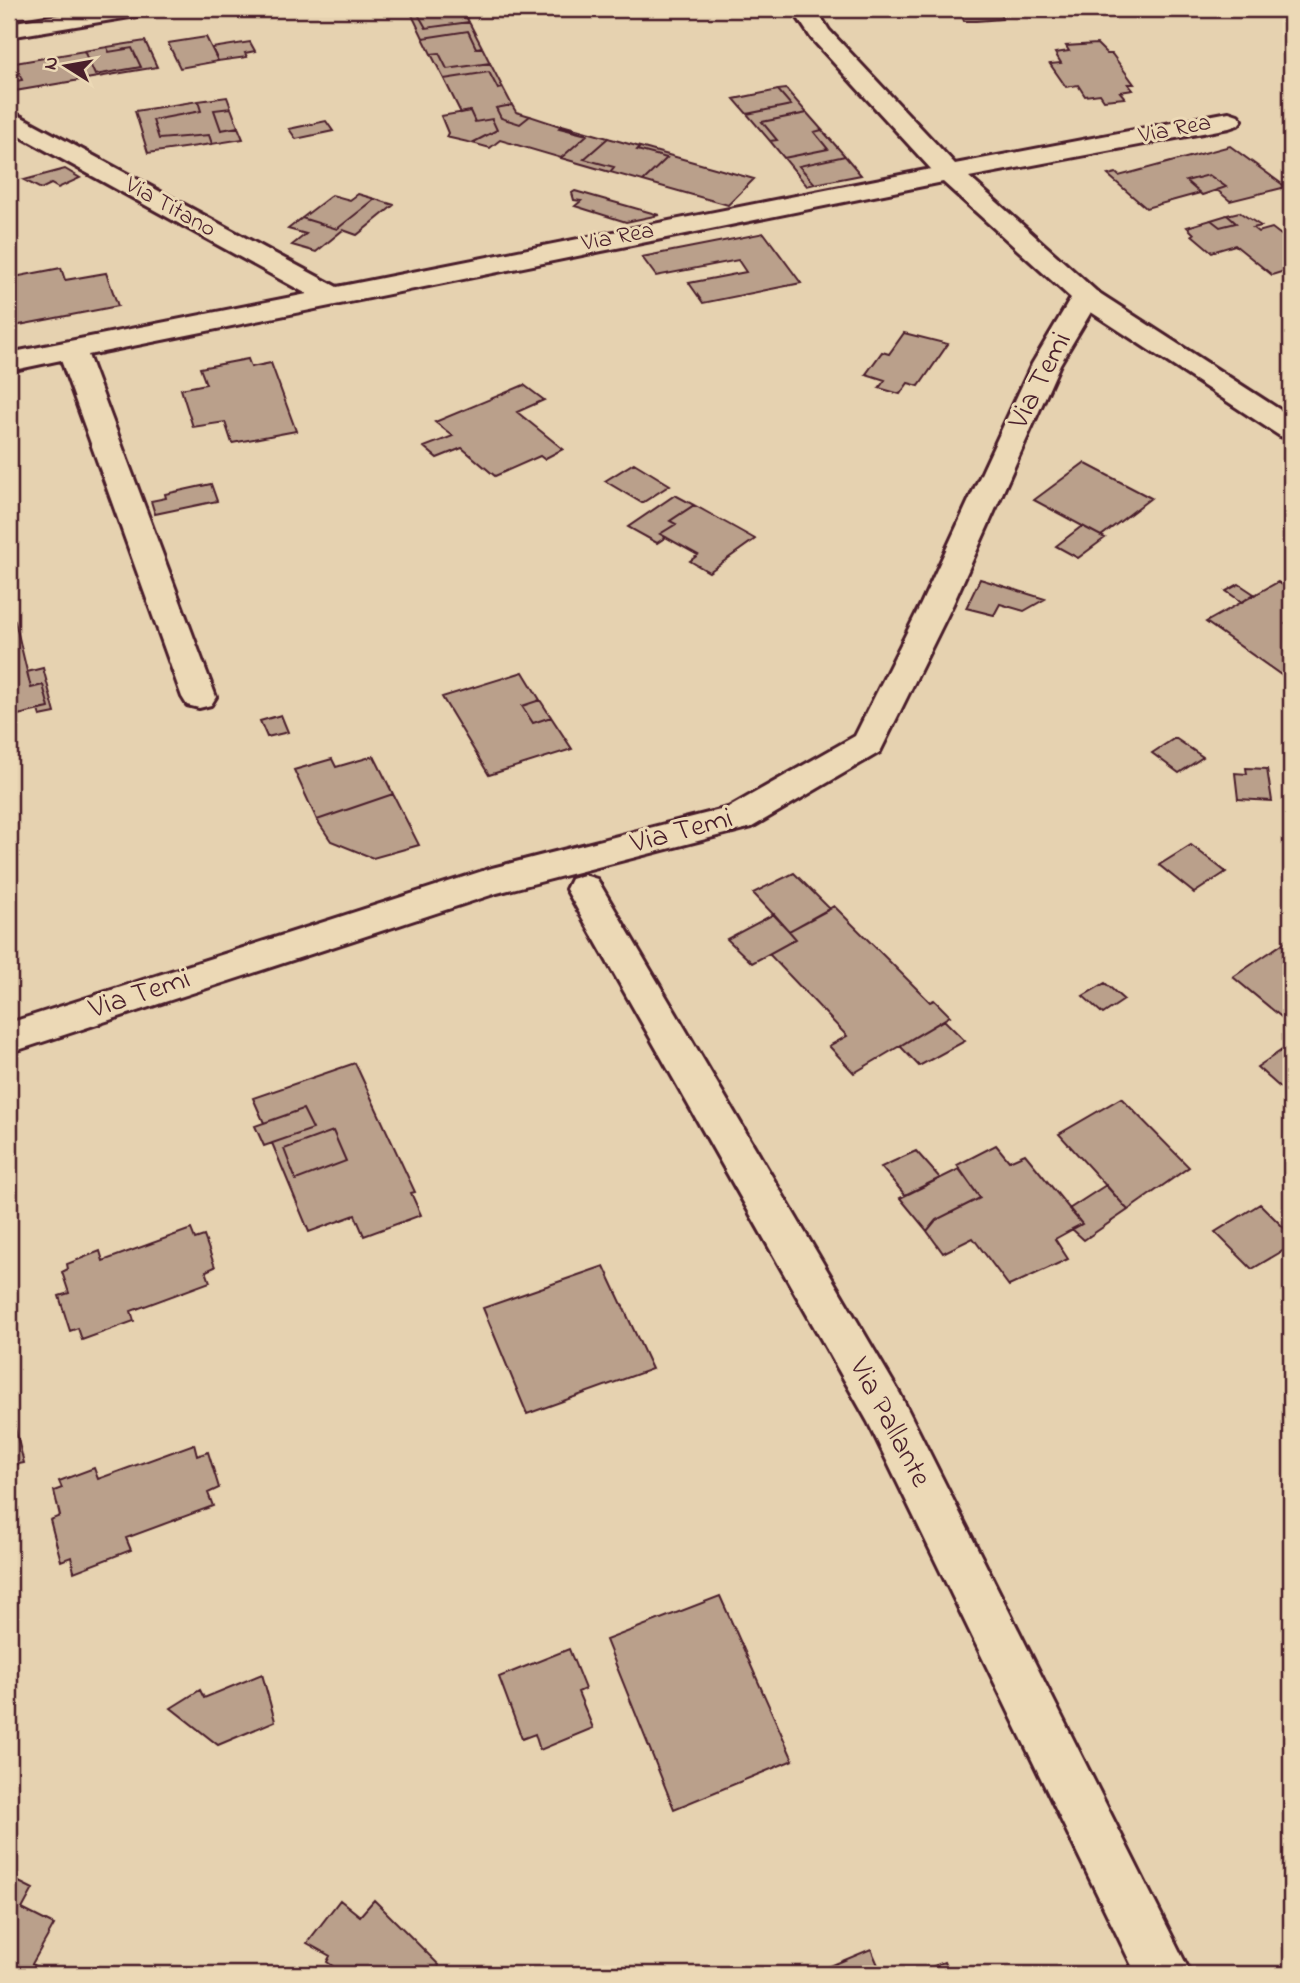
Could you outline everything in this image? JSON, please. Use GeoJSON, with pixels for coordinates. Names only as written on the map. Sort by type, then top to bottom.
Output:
{"type":"FeatureCollection","features":[{"type":"Feature","properties":{"kind":"street"},"geometry":{"type":"LineString","coordinates":[[9,30],[136,9]]}},
{"type":"Feature","properties":{"kind":"street"},"geometry":{"type":"LineString","coordinates":[[804,9],[820,34],[949,173],[1086,297],[1291,430]]}},
{"type":"Feature","properties":{"kind":"street","name":"Via Titano"},"geometry":{"type":"LineString","coordinates":[[9,120],[332,296]]}},
{"type":"Feature","properties":{"kind":"street","name":"Via Rea"},"geometry":{"type":"LineString","coordinates":[[9,362],[949,173],[1228,120]]}},
{"type":"Feature","properties":{"kind":"street","name":"Via Temi"},"geometry":{"type":"LineString","coordinates":[[9,1038],[492,881],[739,818],[868,744],[937,604],[1046,364],[1086,297]]}},
{"type":"Feature","properties":{"kind":"street"},"geometry":{"type":"LineString","coordinates":[[72,350],[199,697]]}},
{"type":"Feature","properties":{"kind":"street","name":"Via Pallante"},"geometry":{"type":"LineString","coordinates":[[584,889],[884,1408],[1164,1974]]}},
{"type":"Feature","properties":{"kind":"building"},"geometry":{"type":"Polygon","coordinates":[[[408,9],[462,9],[469,22],[426,28],[418,14],[412,15],[408,9]]]}},
{"type":"Feature","properties":{"kind":"building"},"geometry":{"type":"Polygon","coordinates":[[[959,9],[998,9],[1002,19],[964,21],[959,9]]]}},
{"type":"Feature","properties":{"kind":"building"},"geometry":{"type":"Polygon","coordinates":[[[418,14],[426,28],[469,22],[482,47],[476,48],[468,31],[423,38],[412,15],[418,14]]]}},
{"type":"Feature","properties":{"kind":"building"},"geometry":{"type":"Polygon","coordinates":[[[468,31],[476,48],[482,47],[490,63],[447,69],[439,53],[431,54],[423,38],[468,31]]]}},
{"type":"Feature","properties":{"kind":"building"},"geometry":{"type":"Polygon","coordinates":[[[206,37],[218,61],[180,68],[168,43],[206,37]]]}},
{"type":"Feature","properties":{"kind":"building"},"geometry":{"type":"Polygon","coordinates":[[[145,41],[157,67],[9,92],[9,82],[22,80],[15,63],[84,51],[95,75],[141,67],[132,48],[109,52],[107,47],[145,41]]]}},
{"type":"Feature","properties":{"kind":"building"},"geometry":{"type":"Polygon","coordinates":[[[250,42],[255,51],[245,53],[247,57],[218,61],[212,48],[250,42]]]}},
{"type":"Feature","properties":{"kind":"building"},"geometry":{"type":"Polygon","coordinates":[[[1097,44],[1107,54],[1112,54],[1134,84],[1128,84],[1133,90],[1120,92],[1125,98],[1104,100],[1100,94],[1085,96],[1078,85],[1066,87],[1050,64],[1061,63],[1055,53],[1069,51],[1066,46],[1097,44]]]}},
{"type":"Feature","properties":{"kind":"building"},"geometry":{"type":"Polygon","coordinates":[[[107,47],[109,52],[132,48],[141,67],[95,75],[84,51],[107,47]]]}},
{"type":"Feature","properties":{"kind":"building"},"geometry":{"type":"Polygon","coordinates":[[[439,53],[447,69],[490,63],[503,88],[498,89],[489,72],[444,79],[431,54],[439,53]]]}},
{"type":"Feature","properties":{"kind":"building"},"geometry":{"type":"Polygon","coordinates":[[[489,72],[498,89],[503,88],[512,105],[496,108],[501,118],[520,124],[530,116],[587,135],[561,158],[500,140],[490,148],[472,143],[497,130],[492,119],[475,122],[470,111],[461,113],[444,79],[489,72]]]}},
{"type":"Feature","properties":{"kind":"building"},"geometry":{"type":"Polygon","coordinates":[[[786,89],[807,113],[762,122],[777,140],[770,141],[747,114],[791,105],[778,90],[786,89]]]}},
{"type":"Feature","properties":{"kind":"building"},"geometry":{"type":"Polygon","coordinates":[[[778,90],[791,105],[747,114],[734,99],[778,90]]]}},
{"type":"Feature","properties":{"kind":"building"},"geometry":{"type":"Polygon","coordinates":[[[227,97],[231,108],[214,110],[221,130],[238,127],[243,139],[212,144],[209,135],[159,139],[153,120],[201,111],[198,101],[227,97]]]}},
{"type":"Feature","properties":{"kind":"building"},"geometry":{"type":"Polygon","coordinates":[[[198,101],[201,111],[153,120],[159,139],[209,135],[212,144],[148,153],[135,111],[198,101]]]}},
{"type":"Feature","properties":{"kind":"building"},"geometry":{"type":"Polygon","coordinates":[[[512,105],[516,112],[530,116],[520,124],[501,118],[496,108],[512,105]]]}},
{"type":"Feature","properties":{"kind":"building"},"geometry":{"type":"Polygon","coordinates":[[[231,108],[238,127],[221,130],[214,110],[231,108]]]}},
{"type":"Feature","properties":{"kind":"building"},"geometry":{"type":"Polygon","coordinates":[[[470,111],[475,122],[492,119],[497,130],[472,143],[446,137],[448,133],[441,116],[470,111]]]}},
{"type":"Feature","properties":{"kind":"building"},"geometry":{"type":"Polygon","coordinates":[[[807,113],[822,130],[814,132],[828,149],[784,158],[770,141],[777,140],[762,122],[807,113]]]}},
{"type":"Feature","properties":{"kind":"building"},"geometry":{"type":"Polygon","coordinates":[[[326,121],[333,131],[296,139],[289,129],[326,121]]]}},
{"type":"Feature","properties":{"kind":"building"},"geometry":{"type":"Polygon","coordinates":[[[562,125],[608,138],[584,159],[614,167],[610,172],[561,158],[587,135],[559,128],[562,125]]]}},
{"type":"Feature","properties":{"kind":"building"},"geometry":{"type":"Polygon","coordinates":[[[822,130],[845,156],[799,166],[815,184],[807,186],[784,158],[828,149],[814,132],[822,130]]]}},
{"type":"Feature","properties":{"kind":"building"},"geometry":{"type":"Polygon","coordinates":[[[608,138],[667,158],[643,181],[610,172],[614,167],[584,159],[608,138]]]}},
{"type":"Feature","properties":{"kind":"building"},"geometry":{"type":"Polygon","coordinates":[[[1230,146],[1286,187],[1230,201],[1217,190],[1226,187],[1209,175],[1186,181],[1200,193],[1146,208],[1108,175],[1116,173],[1119,176],[1230,146]]]}},
{"type":"Feature","properties":{"kind":"building"},"geometry":{"type":"Polygon","coordinates":[[[640,147],[754,179],[728,205],[643,181],[667,158],[637,150],[640,147]]]}},
{"type":"Feature","properties":{"kind":"building"},"geometry":{"type":"Polygon","coordinates":[[[845,156],[861,175],[815,184],[799,166],[845,156]]]}},
{"type":"Feature","properties":{"kind":"building"},"geometry":{"type":"Polygon","coordinates":[[[65,169],[80,178],[58,188],[51,184],[41,189],[24,180],[65,169]]]}},
{"type":"Feature","properties":{"kind":"building"},"geometry":{"type":"Polygon","coordinates":[[[1209,175],[1226,187],[1202,195],[1186,181],[1209,175]]]}},
{"type":"Feature","properties":{"kind":"building"},"geometry":{"type":"Polygon","coordinates":[[[575,191],[659,215],[626,222],[575,206],[581,201],[574,200],[572,193],[575,191]]]}},
{"type":"Feature","properties":{"kind":"building"},"geometry":{"type":"Polygon","coordinates":[[[358,194],[375,199],[337,229],[302,218],[332,195],[350,200],[358,194]]]}},
{"type":"Feature","properties":{"kind":"building"},"geometry":{"type":"Polygon","coordinates":[[[375,199],[394,205],[357,235],[343,230],[316,252],[292,245],[306,234],[288,229],[302,218],[337,229],[375,199]]]}},
{"type":"Feature","properties":{"kind":"building"},"geometry":{"type":"Polygon","coordinates":[[[1239,212],[1261,226],[1253,228],[1258,232],[1272,228],[1285,238],[1291,237],[1291,269],[1272,275],[1235,245],[1212,252],[1192,235],[1194,234],[1187,227],[1211,220],[1220,227],[1236,223],[1227,215],[1239,212]]]}},
{"type":"Feature","properties":{"kind":"building"},"geometry":{"type":"Polygon","coordinates":[[[1227,215],[1236,223],[1220,227],[1211,220],[1227,215]]]}},
{"type":"Feature","properties":{"kind":"building"},"geometry":{"type":"Polygon","coordinates":[[[764,233],[801,283],[703,303],[689,283],[746,272],[738,260],[656,276],[642,257],[764,233]]]}},
{"type":"Feature","properties":{"kind":"building"},"geometry":{"type":"Polygon","coordinates":[[[61,268],[65,280],[106,273],[118,306],[9,327],[9,278],[61,268]]]}},
{"type":"Feature","properties":{"kind":"building"},"geometry":{"type":"Polygon","coordinates":[[[904,333],[948,344],[919,386],[908,383],[900,394],[879,388],[885,380],[866,374],[882,352],[889,354],[904,333]]]}},
{"type":"Feature","properties":{"kind":"building"},"geometry":{"type":"Polygon","coordinates":[[[248,359],[251,367],[271,363],[296,431],[232,443],[225,422],[193,427],[181,389],[206,384],[200,368],[248,359]]]}},
{"type":"Feature","properties":{"kind":"building"},"geometry":{"type":"Polygon","coordinates":[[[524,385],[544,400],[517,412],[563,449],[544,459],[540,456],[495,476],[462,448],[437,458],[424,447],[453,436],[435,422],[524,385]]]}},
{"type":"Feature","properties":{"kind":"building"},"geometry":{"type":"Polygon","coordinates":[[[634,463],[670,485],[642,503],[605,481],[634,463]]]}},
{"type":"Feature","properties":{"kind":"building"},"geometry":{"type":"Polygon","coordinates":[[[1084,463],[1151,498],[1101,536],[1034,500],[1084,463]]]}},
{"type":"Feature","properties":{"kind":"building"},"geometry":{"type":"Polygon","coordinates":[[[211,484],[217,501],[155,514],[151,501],[166,498],[165,494],[211,484]]]}},
{"type":"Feature","properties":{"kind":"building"},"geometry":{"type":"Polygon","coordinates":[[[675,495],[694,505],[670,521],[676,524],[660,534],[666,537],[657,543],[628,527],[675,495]]]}},
{"type":"Feature","properties":{"kind":"building"},"geometry":{"type":"Polygon","coordinates":[[[694,505],[755,539],[709,572],[690,561],[698,555],[660,534],[676,524],[670,521],[694,505]]]}},
{"type":"Feature","properties":{"kind":"building"},"geometry":{"type":"Polygon","coordinates":[[[1082,526],[1105,538],[1078,558],[1056,546],[1082,526]]]}},
{"type":"Feature","properties":{"kind":"building"},"geometry":{"type":"Polygon","coordinates":[[[980,579],[1045,599],[1024,611],[1000,604],[994,615],[966,608],[980,579]]]}},
{"type":"Feature","properties":{"kind":"building"},"geometry":{"type":"Polygon","coordinates":[[[1278,582],[1291,591],[1291,620],[1285,624],[1291,628],[1291,682],[1206,622],[1278,582]]]}},
{"type":"Feature","properties":{"kind":"building"},"geometry":{"type":"Polygon","coordinates":[[[1239,584],[1254,594],[1242,602],[1226,591],[1239,584]]]}},
{"type":"Feature","properties":{"kind":"building"},"geometry":{"type":"Polygon","coordinates":[[[15,621],[31,688],[43,685],[49,708],[9,717],[9,623],[15,621]]]}},
{"type":"Feature","properties":{"kind":"building"},"geometry":{"type":"Polygon","coordinates":[[[43,668],[55,713],[40,716],[38,710],[49,708],[43,685],[31,688],[27,672],[43,668]]]}},
{"type":"Feature","properties":{"kind":"building"},"geometry":{"type":"Polygon","coordinates":[[[523,672],[540,700],[522,706],[533,723],[551,717],[572,749],[489,775],[442,697],[523,672]]]}},
{"type":"Feature","properties":{"kind":"building"},"geometry":{"type":"Polygon","coordinates":[[[540,700],[551,717],[533,723],[522,706],[540,700]]]}},
{"type":"Feature","properties":{"kind":"building"},"geometry":{"type":"Polygon","coordinates":[[[281,715],[288,732],[267,737],[260,721],[281,715]]]}},
{"type":"Feature","properties":{"kind":"building"},"geometry":{"type":"Polygon","coordinates":[[[1175,738],[1203,757],[1179,773],[1152,753],[1175,738]]]}},
{"type":"Feature","properties":{"kind":"building"},"geometry":{"type":"Polygon","coordinates":[[[374,756],[393,794],[317,820],[294,770],[332,759],[336,767],[374,756]]]}},
{"type":"Feature","properties":{"kind":"building"},"geometry":{"type":"Polygon","coordinates":[[[1246,768],[1267,769],[1272,801],[1238,799],[1235,773],[1247,774],[1246,768]]]}},
{"type":"Feature","properties":{"kind":"building"},"geometry":{"type":"Polygon","coordinates":[[[393,794],[419,845],[373,858],[331,841],[317,820],[393,794]]]}},
{"type":"Feature","properties":{"kind":"building"},"geometry":{"type":"Polygon","coordinates":[[[1191,845],[1226,872],[1194,893],[1159,865],[1191,845]]]}},
{"type":"Feature","properties":{"kind":"building"},"geometry":{"type":"Polygon","coordinates":[[[794,873],[830,909],[789,931],[753,893],[794,873]]]}},
{"type":"Feature","properties":{"kind":"building"},"geometry":{"type":"Polygon","coordinates":[[[834,906],[930,1002],[934,1000],[950,1016],[854,1073],[829,1046],[847,1036],[769,954],[796,939],[789,931],[834,906]]]}},
{"type":"Feature","properties":{"kind":"building"},"geometry":{"type":"Polygon","coordinates":[[[774,914],[796,939],[752,963],[727,939],[774,914]]]}},
{"type":"Feature","properties":{"kind":"building"},"geometry":{"type":"Polygon","coordinates":[[[1291,938],[1291,1025],[1233,977],[1291,938]]]}},
{"type":"Feature","properties":{"kind":"building"},"geometry":{"type":"Polygon","coordinates":[[[1105,983],[1124,1000],[1103,1014],[1083,996],[1105,983]]]}},
{"type":"Feature","properties":{"kind":"building"},"geometry":{"type":"Polygon","coordinates":[[[944,1020],[965,1041],[919,1066],[900,1046],[944,1020]]]}},
{"type":"Feature","properties":{"kind":"building"},"geometry":{"type":"Polygon","coordinates":[[[1282,1050],[1291,1057],[1291,1086],[1284,1091],[1257,1067],[1282,1050]]]}},
{"type":"Feature","properties":{"kind":"building"},"geometry":{"type":"Polygon","coordinates":[[[355,1063],[415,1192],[411,1193],[421,1215],[364,1236],[355,1215],[309,1232],[272,1143],[313,1129],[303,1109],[264,1123],[253,1098],[355,1063]],[[333,1131],[284,1149],[296,1180],[346,1161],[333,1131]]]}},
{"type":"Feature","properties":{"kind":"building"},"geometry":{"type":"Polygon","coordinates":[[[1121,1098],[1189,1167],[1128,1210],[1059,1134],[1121,1098]]]}},
{"type":"Feature","properties":{"kind":"building"},"geometry":{"type":"Polygon","coordinates":[[[303,1109],[313,1129],[264,1146],[255,1126],[303,1109]]]}},
{"type":"Feature","properties":{"kind":"building"},"geometry":{"type":"Polygon","coordinates":[[[333,1131],[346,1161],[296,1180],[284,1149],[333,1131]]]}},
{"type":"Feature","properties":{"kind":"building"},"geometry":{"type":"Polygon","coordinates":[[[996,1145],[1009,1161],[1025,1154],[1082,1224],[1055,1239],[1068,1259],[1009,1286],[973,1238],[943,1253],[927,1231],[936,1220],[980,1198],[957,1165],[996,1145]]]}},
{"type":"Feature","properties":{"kind":"building"},"geometry":{"type":"Polygon","coordinates":[[[916,1151],[940,1178],[905,1195],[881,1167],[916,1151]]]}},
{"type":"Feature","properties":{"kind":"building"},"geometry":{"type":"Polygon","coordinates":[[[959,1169],[980,1198],[936,1220],[927,1231],[900,1198],[959,1169]]]}},
{"type":"Feature","properties":{"kind":"building"},"geometry":{"type":"Polygon","coordinates":[[[1106,1185],[1128,1210],[1084,1240],[1072,1229],[1082,1224],[1069,1209],[1106,1185]]]}},
{"type":"Feature","properties":{"kind":"building"},"geometry":{"type":"Polygon","coordinates":[[[1260,1204],[1291,1235],[1291,1246],[1252,1269],[1215,1232],[1260,1204]]]}},
{"type":"Feature","properties":{"kind":"building"},"geometry":{"type":"Polygon","coordinates":[[[191,1229],[195,1239],[204,1236],[215,1267],[206,1271],[210,1282],[131,1311],[134,1321],[82,1340],[78,1328],[70,1331],[59,1296],[69,1293],[62,1272],[68,1269],[67,1264],[100,1251],[103,1261],[191,1229]]]}},
{"type":"Feature","properties":{"kind":"building"},"geometry":{"type":"Polygon","coordinates":[[[604,1266],[652,1369],[527,1414],[483,1308],[604,1266]]]}},
{"type":"Feature","properties":{"kind":"building"},"geometry":{"type":"Polygon","coordinates":[[[9,1420],[13,1420],[24,1463],[9,1466],[9,1420]]]}},
{"type":"Feature","properties":{"kind":"building"},"geometry":{"type":"Polygon","coordinates":[[[194,1444],[197,1456],[208,1452],[219,1488],[208,1493],[213,1506],[126,1538],[131,1550],[74,1572],[71,1557],[61,1561],[50,1520],[60,1516],[54,1491],[62,1488],[59,1481],[94,1468],[98,1479],[194,1444]]]}},
{"type":"Feature","properties":{"kind":"building"},"geometry":{"type":"Polygon","coordinates":[[[720,1596],[793,1760],[674,1809],[606,1640],[720,1596]]]}},
{"type":"Feature","properties":{"kind":"building"},"geometry":{"type":"Polygon","coordinates":[[[569,1649],[585,1689],[578,1692],[593,1728],[540,1750],[535,1734],[522,1739],[499,1677],[569,1649]]]}},
{"type":"Feature","properties":{"kind":"building"},"geometry":{"type":"Polygon","coordinates":[[[262,1674],[275,1721],[218,1745],[171,1708],[200,1690],[204,1698],[262,1674]]]}},
{"type":"Feature","properties":{"kind":"building"},"geometry":{"type":"Polygon","coordinates":[[[9,1877],[33,1889],[22,1909],[54,1925],[32,1964],[51,1974],[9,1974],[9,1877]]]}},
{"type":"Feature","properties":{"kind":"building"},"geometry":{"type":"Polygon","coordinates":[[[340,1900],[360,1916],[374,1900],[439,1965],[436,1974],[344,1974],[327,1962],[330,1956],[307,1943],[340,1900]]]}},
{"type":"Feature","properties":{"kind":"building"},"geometry":{"type":"Polygon","coordinates":[[[871,1949],[882,1974],[811,1974],[871,1949]]]}},
{"type":"Feature","properties":{"kind":"building"},"geometry":{"type":"Polygon","coordinates":[[[944,1962],[948,1971],[956,1969],[958,1974],[914,1974],[944,1962]]]}}]}
